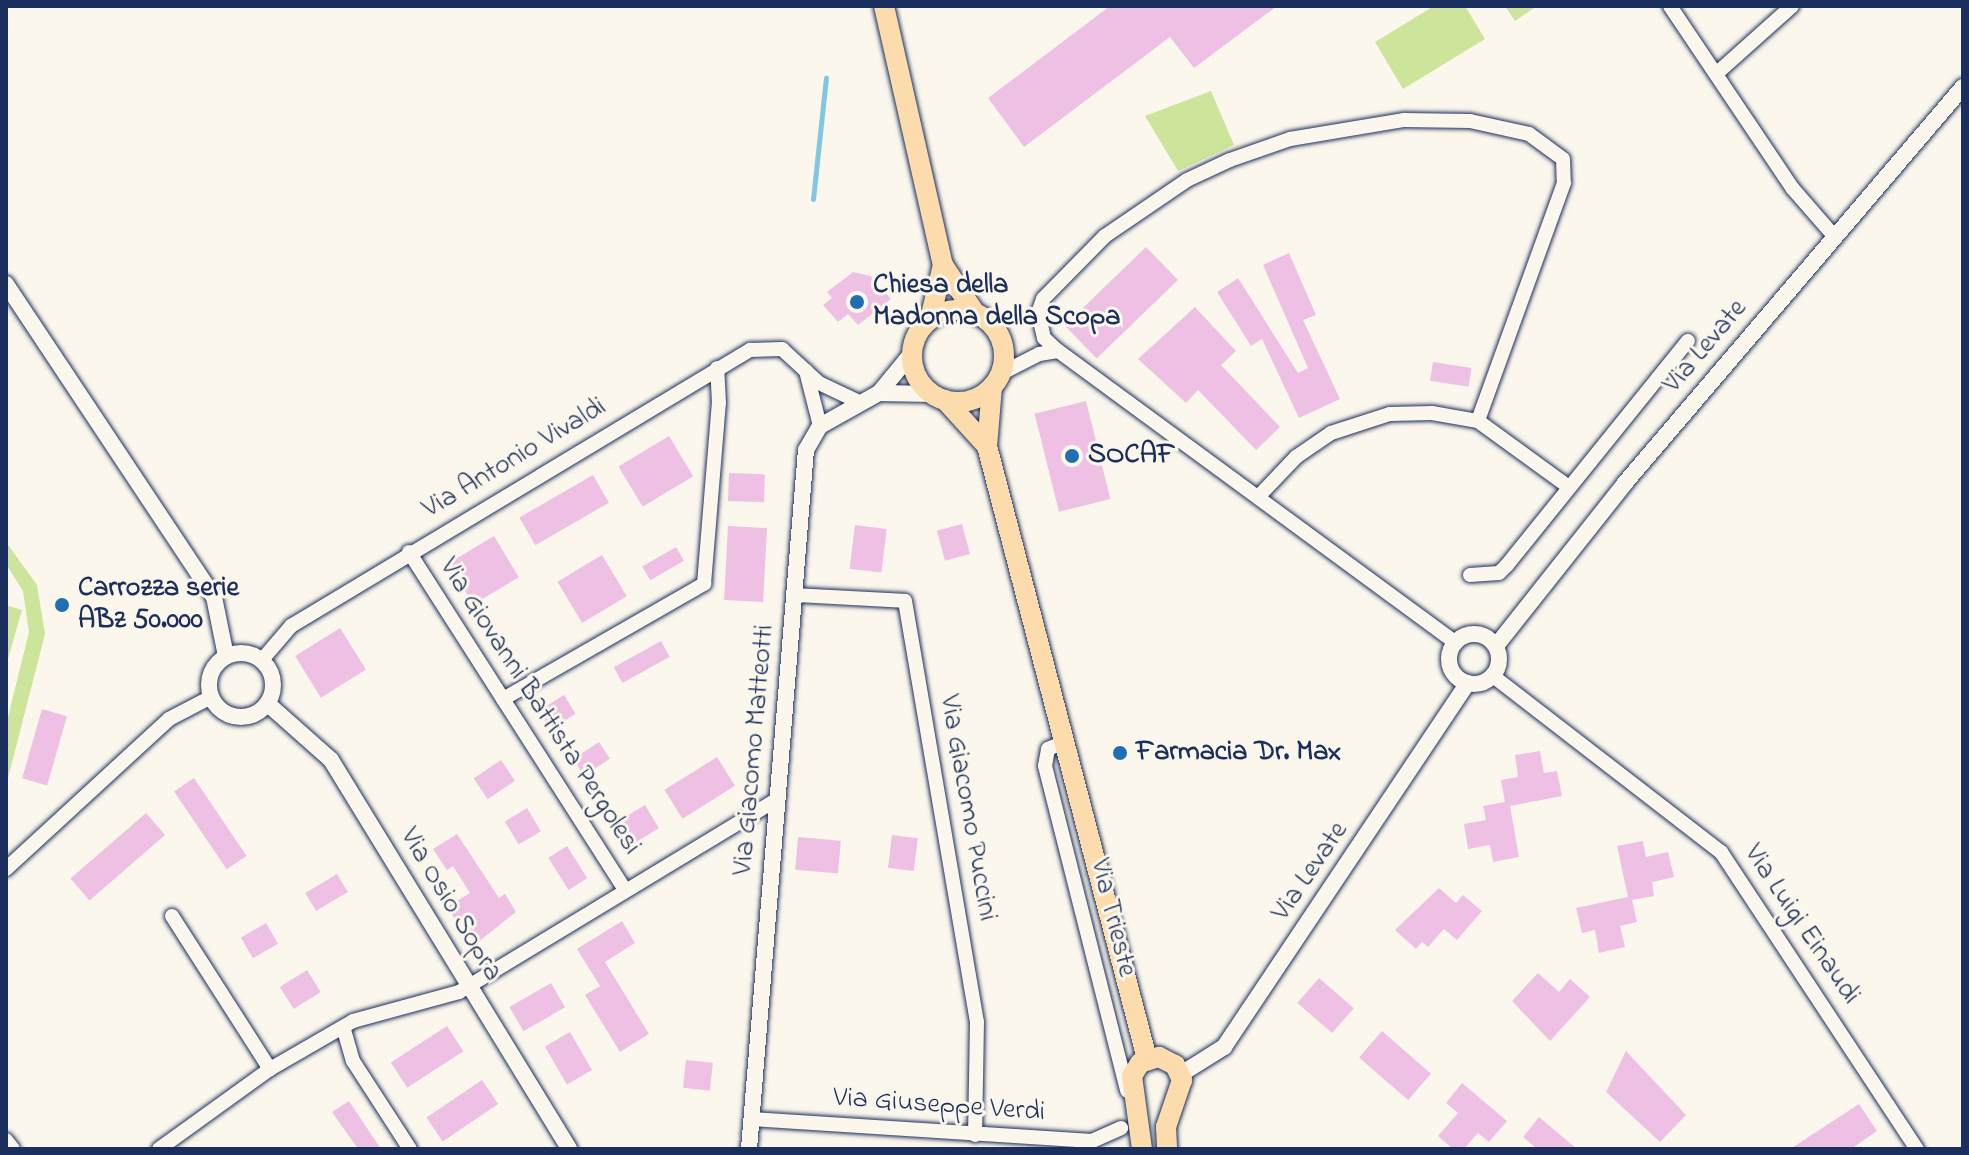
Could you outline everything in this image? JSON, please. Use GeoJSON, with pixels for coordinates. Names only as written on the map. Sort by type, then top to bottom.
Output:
{"type":"FeatureCollection","features":[{"type":"Feature","properties":{"kind":"main road"},"geometry":{"type":"LineString","coordinates":[[884,6],[911,140],[943,265],[975,313],[1001,338],[987,446]]}},
{"type":"Feature","properties":{"kind":"main road"},"geometry":{"type":"LineString","coordinates":[[943,265],[930,319],[918,334],[912,353],[918,379],[987,446]]}},
{"type":"Feature","properties":{"kind":"main road"},"geometry":{"type":"LineString","coordinates":[[930,319],[952,310],[975,313]]}},
{"type":"Feature","properties":{"kind":"main road"},"geometry":{"type":"LineString","coordinates":[[939,397],[970,400],[996,381]]}},
{"type":"Feature","properties":{"kind":"main road","name":"Via Trieste"},"geometry":{"type":"LineString","coordinates":[[987,446],[1147,1059]]}},
{"type":"Feature","properties":{"kind":"main road"},"geometry":{"type":"LineString","coordinates":[[1142,1149],[1131,1084],[1135,1070],[1147,1059],[1165,1058],[1181,1074],[1180,1092],[1166,1127],[1167,1149]]}},
{"type":"Feature","properties":{"kind":"street"},"geometry":{"type":"LineString","coordinates":[[1670,6],[1793,189],[1834,236]]}},
{"type":"Feature","properties":{"kind":"street"},"geometry":{"type":"LineString","coordinates":[[1716,74],[1792,6]]}},
{"type":"Feature","properties":{"kind":"street","name":"Via Levate"},"geometry":{"type":"LineString","coordinates":[[1496,646],[1625,483],[1963,87]]}},
{"type":"Feature","properties":{"kind":"street"},"geometry":{"type":"LineString","coordinates":[[1456,643],[1058,351],[1038,325],[1043,299],[1105,236],[1187,180],[1275,144],[1404,120],[1470,121],[1544,140],[1563,159],[1565,173],[1478,421]]}},
{"type":"Feature","properties":{"kind":"street"},"geometry":{"type":"LineString","coordinates":[[6,284],[214,597],[226,656]]}},
{"type":"Feature","properties":{"kind":"street"},"geometry":{"type":"LineString","coordinates":[[1470,575],[1499,573],[1688,341]]}},
{"type":"Feature","properties":{"kind":"street","name":"Via Antonio Vivaldi"},"geometry":{"type":"LineString","coordinates":[[262,660],[291,626],[717,368],[762,346],[782,349],[819,383],[859,402]]}},
{"type":"Feature","properties":{"kind":"street"},"geometry":{"type":"LineString","coordinates":[[996,381],[1021,361],[1058,351]]}},
{"type":"Feature","properties":{"kind":"street"},"geometry":{"type":"LineString","coordinates":[[806,370],[820,426],[879,393],[912,353]]}},
{"type":"Feature","properties":{"kind":"street"},"geometry":{"type":"LineString","coordinates":[[503,699],[704,584],[719,403],[717,368]]}},
{"type":"Feature","properties":{"kind":"street"},"geometry":{"type":"LineString","coordinates":[[879,393],[939,397]]}},
{"type":"Feature","properties":{"kind":"street"},"geometry":{"type":"LineString","coordinates":[[1259,496],[1314,442],[1361,421],[1432,413],[1478,421],[1569,487]]}},
{"type":"Feature","properties":{"kind":"street","name":"Via Giacomo Matteotti"},"geometry":{"type":"LineString","coordinates":[[749,1149],[806,450],[820,426]]}},
{"type":"Feature","properties":{"kind":"street","name":"Via Giovanni Battista Pergolesi"},"geometry":{"type":"LineString","coordinates":[[409,552],[625,890]]}},
{"type":"Feature","properties":{"kind":"street","name":"Via Giacomo Puccini"},"geometry":{"type":"LineString","coordinates":[[795,595],[905,601],[977,1022],[975,1135]]}},
{"type":"Feature","properties":{"kind":"street"},"geometry":{"type":"LineString","coordinates":[[1477,634],[1496,646],[1498,666],[1493,676],[1468,683],[1452,669],[1450,655],[1456,643],[1477,634]]}},
{"type":"Feature","properties":{"kind":"street"},"geometry":{"type":"LineString","coordinates":[[245,653],[262,660],[272,676],[268,704],[252,716],[233,716],[211,697],[213,669],[226,656],[245,653]]}},
{"type":"Feature","properties":{"kind":"street","name":"Via Luigi Einaudi"},"geometry":{"type":"LineString","coordinates":[[1493,676],[1721,852],[1917,1149]]}},
{"type":"Feature","properties":{"kind":"street","name":"Via Levate"},"geometry":{"type":"LineString","coordinates":[[1181,1074],[1224,1047],[1468,683]]}},
{"type":"Feature","properties":{"kind":"street"},"geometry":{"type":"LineString","coordinates":[[6,869],[169,719],[211,697]]}},
{"type":"Feature","properties":{"kind":"street","name":"Via Osio Sopra"},"geometry":{"type":"LineString","coordinates":[[268,704],[331,760],[569,1149]]}},
{"type":"Feature","properties":{"kind":"street","name":"Via Trieste"},"geometry":{"type":"LineString","coordinates":[[1065,742],[1048,749],[1045,766],[1129,1098],[1125,1124]]}},
{"type":"Feature","properties":{"kind":"street"},"geometry":{"type":"LineString","coordinates":[[159,1149],[270,1069],[364,1017],[428,1005],[468,985],[776,800]]}},
{"type":"Feature","properties":{"kind":"street"},"geometry":{"type":"LineString","coordinates":[[172,916],[270,1069]]}},
{"type":"Feature","properties":{"kind":"street"},"geometry":{"type":"LineString","coordinates":[[344,1030],[353,1061],[410,1149]]}},
{"type":"Feature","properties":{"kind":"street","name":"Via Giuseppe Verdi"},"geometry":{"type":"LineString","coordinates":[[751,1119],[1092,1141],[1125,1124]]}},
{"type":"Feature","properties":{"kind":"street"},"geometry":{"type":"LineString","coordinates":[[6,1140],[13,1149]]}},
{"type":"Feature","properties":{"kind":"green space"},"geometry":{"type":"Polygon","coordinates":[[[1434,6],[1465,6],[1485,39],[1403,89],[1375,42],[1434,6]]]}},
{"type":"Feature","properties":{"kind":"green space"},"geometry":{"type":"Polygon","coordinates":[[[1505,6],[1537,6],[1515,21],[1505,6]]]}},
{"type":"Feature","properties":{"kind":"green space"},"geometry":{"type":"Polygon","coordinates":[[[1211,91],[1234,145],[1178,171],[1145,116],[1211,91]]]}},
{"type":"Feature","properties":{"kind":"green space"},"geometry":{"type":"Polygon","coordinates":[[[6,542],[37,585],[45,634],[6,786],[6,725],[29,632],[23,591],[6,564],[6,542]]]}},
{"type":"Feature","properties":{"kind":"green space"},"geometry":{"type":"Polygon","coordinates":[[[6,605],[22,610],[6,666],[6,605]]]}},
{"type":"Feature","properties":{"kind":"building"},"geometry":{"type":"Polygon","coordinates":[[[1110,6],[1277,6],[1194,68],[1170,37],[1024,147],[988,98],[1110,6]]]}},
{"type":"Feature","properties":{"kind":"building"},"geometry":{"type":"Polygon","coordinates":[[[1146,247],[1178,280],[1097,359],[1065,325],[1146,247]]]}},
{"type":"Feature","properties":{"kind":"building"},"geometry":{"type":"Polygon","coordinates":[[[1289,253],[1316,315],[1303,320],[1340,399],[1299,418],[1262,339],[1251,346],[1217,292],[1238,278],[1298,373],[1308,368],[1263,265],[1289,253]]]}},
{"type":"Feature","properties":{"kind":"building","name":"Chiesa della Madonna della Scopa"},"geometry":{"type":"Polygon","coordinates":[[[853,272],[871,276],[891,299],[858,325],[848,314],[838,322],[823,305],[832,298],[827,292],[853,272]]]}},
{"type":"Feature","properties":{"kind":"building"},"geometry":{"type":"Polygon","coordinates":[[[1195,307],[1236,351],[1221,365],[1280,427],[1256,450],[1198,390],[1186,403],[1138,359],[1195,307]]]}},
{"type":"Feature","properties":{"kind":"building"},"geometry":{"type":"Polygon","coordinates":[[[1433,362],[1472,368],[1469,387],[1430,381],[1433,362]]]}},
{"type":"Feature","properties":{"kind":"building","name":"SOCAF"},"geometry":{"type":"Polygon","coordinates":[[[1086,401],[1110,499],[1059,512],[1035,414],[1086,401]]]}},
{"type":"Feature","properties":{"kind":"building"},"geometry":{"type":"Polygon","coordinates":[[[669,436],[693,476],[643,507],[618,466],[669,436]]]}},
{"type":"Feature","properties":{"kind":"building"},"geometry":{"type":"Polygon","coordinates":[[[729,473],[765,474],[764,502],[728,501],[729,473]]]}},
{"type":"Feature","properties":{"kind":"building"},"geometry":{"type":"Polygon","coordinates":[[[593,475],[609,503],[535,545],[519,518],[593,475]]]}},
{"type":"Feature","properties":{"kind":"building"},"geometry":{"type":"Polygon","coordinates":[[[962,524],[970,554],[945,561],[937,531],[962,524]]]}},
{"type":"Feature","properties":{"kind":"building"},"geometry":{"type":"Polygon","coordinates":[[[855,525],[887,529],[881,573],[850,569],[855,525]]]}},
{"type":"Feature","properties":{"kind":"building"},"geometry":{"type":"Polygon","coordinates":[[[728,526],[767,528],[763,602],[724,600],[728,526]]]}},
{"type":"Feature","properties":{"kind":"building"},"geometry":{"type":"Polygon","coordinates":[[[494,536],[519,577],[473,604],[449,563],[494,536]]]}},
{"type":"Feature","properties":{"kind":"building"},"geometry":{"type":"Polygon","coordinates":[[[676,547],[684,561],[650,580],[642,566],[676,547]]]}},
{"type":"Feature","properties":{"kind":"building"},"geometry":{"type":"Polygon","coordinates":[[[602,555],[627,596],[582,623],[557,582],[602,555]]]}},
{"type":"Feature","properties":{"kind":"building"},"geometry":{"type":"Polygon","coordinates":[[[340,628],[366,670],[321,698],[295,656],[340,628]]]}},
{"type":"Feature","properties":{"kind":"building"},"geometry":{"type":"Polygon","coordinates":[[[661,641],[670,657],[622,683],[614,667],[661,641]]]}},
{"type":"Feature","properties":{"kind":"building"},"geometry":{"type":"Polygon","coordinates":[[[564,695],[576,714],[550,730],[539,711],[564,695]]]}},
{"type":"Feature","properties":{"kind":"building"},"geometry":{"type":"Polygon","coordinates":[[[42,709],[67,716],[47,785],[22,778],[42,709]]]}},
{"type":"Feature","properties":{"kind":"building"},"geometry":{"type":"Polygon","coordinates":[[[599,742],[610,759],[584,776],[573,759],[599,742]]]}},
{"type":"Feature","properties":{"kind":"building"},"geometry":{"type":"Polygon","coordinates":[[[1540,751],[1544,773],[1557,771],[1562,796],[1510,806],[1519,857],[1493,862],[1490,845],[1468,849],[1464,824],[1486,820],[1483,806],[1505,802],[1501,780],[1518,777],[1515,755],[1540,751]]]}},
{"type":"Feature","properties":{"kind":"building"},"geometry":{"type":"Polygon","coordinates":[[[717,757],[735,786],[682,819],[664,790],[717,757]]]}},
{"type":"Feature","properties":{"kind":"building"},"geometry":{"type":"Polygon","coordinates":[[[501,760],[515,781],[488,799],[474,778],[501,760]]]}},
{"type":"Feature","properties":{"kind":"building"},"geometry":{"type":"Polygon","coordinates":[[[194,778],[247,856],[227,869],[174,791],[194,778]]]}},
{"type":"Feature","properties":{"kind":"building"},"geometry":{"type":"Polygon","coordinates":[[[645,805],[659,828],[629,846],[615,823],[645,805]]]}},
{"type":"Feature","properties":{"kind":"building"},"geometry":{"type":"Polygon","coordinates":[[[527,808],[541,831],[519,845],[505,821],[527,808]]]}},
{"type":"Feature","properties":{"kind":"building"},"geometry":{"type":"Polygon","coordinates":[[[146,813],[165,835],[90,900],[71,879],[146,813]]]}},
{"type":"Feature","properties":{"kind":"building"},"geometry":{"type":"Polygon","coordinates":[[[457,834],[499,898],[505,894],[516,912],[478,942],[463,918],[457,922],[447,907],[470,893],[453,866],[447,870],[433,849],[457,834]]]}},
{"type":"Feature","properties":{"kind":"building"},"geometry":{"type":"Polygon","coordinates":[[[892,835],[918,838],[914,871],[888,868],[892,835]]]}},
{"type":"Feature","properties":{"kind":"building"},"geometry":{"type":"Polygon","coordinates":[[[798,837],[841,841],[838,874],[795,870],[798,837]]]}},
{"type":"Feature","properties":{"kind":"building"},"geometry":{"type":"Polygon","coordinates":[[[1643,841],[1646,857],[1668,852],[1674,877],[1652,882],[1654,896],[1632,900],[1637,922],[1620,926],[1625,947],[1599,953],[1595,930],[1582,933],[1576,908],[1628,897],[1617,846],[1643,841]]]}},
{"type":"Feature","properties":{"kind":"building"},"geometry":{"type":"Polygon","coordinates":[[[567,846],[587,878],[568,890],[548,858],[567,846]]]}},
{"type":"Feature","properties":{"kind":"building"},"geometry":{"type":"Polygon","coordinates":[[[337,874],[348,892],[316,911],[305,893],[337,874]]]}},
{"type":"Feature","properties":{"kind":"building"},"geometry":{"type":"Polygon","coordinates":[[[1439,888],[1456,903],[1463,895],[1482,911],[1457,940],[1444,929],[1428,947],[1422,942],[1416,949],[1395,930],[1439,888]]]}},
{"type":"Feature","properties":{"kind":"building"},"geometry":{"type":"Polygon","coordinates":[[[622,921],[635,943],[605,962],[649,1034],[620,1052],[585,995],[600,986],[577,949],[622,921]]]}},
{"type":"Feature","properties":{"kind":"building"},"geometry":{"type":"Polygon","coordinates":[[[266,923],[278,944],[253,958],[241,938],[266,923]]]}},
{"type":"Feature","properties":{"kind":"building"},"geometry":{"type":"Polygon","coordinates":[[[307,970],[321,992],[294,1009],[280,987],[307,970]]]}},
{"type":"Feature","properties":{"kind":"building"},"geometry":{"type":"Polygon","coordinates":[[[1538,973],[1559,992],[1570,979],[1590,997],[1550,1041],[1512,1001],[1538,973]]]}},
{"type":"Feature","properties":{"kind":"building"},"geometry":{"type":"Polygon","coordinates":[[[1319,978],[1354,1008],[1332,1033],[1297,1003],[1319,978]]]}},
{"type":"Feature","properties":{"kind":"building"},"geometry":{"type":"Polygon","coordinates":[[[551,983],[565,1007],[523,1031],[509,1007],[551,983]]]}},
{"type":"Feature","properties":{"kind":"building"},"geometry":{"type":"Polygon","coordinates":[[[447,1026],[463,1051],[407,1088],[391,1062],[447,1026]]]}},
{"type":"Feature","properties":{"kind":"building"},"geometry":{"type":"Polygon","coordinates":[[[1382,1031],[1431,1074],[1408,1100],[1359,1057],[1382,1031]]]}},
{"type":"Feature","properties":{"kind":"building"},"geometry":{"type":"Polygon","coordinates":[[[570,1032],[592,1070],[567,1085],[545,1046],[570,1032]]]}},
{"type":"Feature","properties":{"kind":"building"},"geometry":{"type":"Polygon","coordinates":[[[1626,1051],[1686,1115],[1660,1142],[1606,1092],[1626,1051]]]}},
{"type":"Feature","properties":{"kind":"building"},"geometry":{"type":"Polygon","coordinates":[[[686,1060],[713,1063],[710,1091],[683,1088],[686,1060]]]}},
{"type":"Feature","properties":{"kind":"building"},"geometry":{"type":"Polygon","coordinates":[[[482,1080],[498,1104],[443,1142],[426,1117],[482,1080]]]}},
{"type":"Feature","properties":{"kind":"building"},"geometry":{"type":"Polygon","coordinates":[[[1462,1083],[1507,1121],[1489,1142],[1478,1133],[1464,1149],[1453,1149],[1438,1136],[1458,1113],[1446,1103],[1462,1083]]]}},
{"type":"Feature","properties":{"kind":"building"},"geometry":{"type":"Polygon","coordinates":[[[349,1101],[381,1149],[358,1149],[332,1112],[349,1101]]]}},
{"type":"Feature","properties":{"kind":"building"},"geometry":{"type":"Polygon","coordinates":[[[1859,1104],[1877,1131],[1851,1149],[1790,1149],[1859,1104]]]}},
{"type":"Feature","properties":{"kind":"building"},"geometry":{"type":"Polygon","coordinates":[[[1539,1117],[1577,1149],[1537,1149],[1523,1137],[1539,1117]]]}},
{"type":"Feature","properties":{"kind":"waterway"},"geometry":{"type":"LineString","coordinates":[[813,199],[826,78]]}},
{"type":"Feature","properties":{"kind":"place","name":"Chiesa della Madonna della Scopa"},"geometry":{"type":"Point","coordinates":[857,302]}},
{"type":"Feature","properties":{"kind":"place","name":"SOCAF"},"geometry":{"type":"Point","coordinates":[1072,456]}},
{"type":"Feature","properties":{"kind":"place","name":"Carrozza serie ABz 50.000"},"geometry":{"type":"Point","coordinates":[62,605]}},
{"type":"Feature","properties":{"kind":"place","name":"Farmacia Dr. Max"},"geometry":{"type":"Point","coordinates":[1120,753]}}]}
